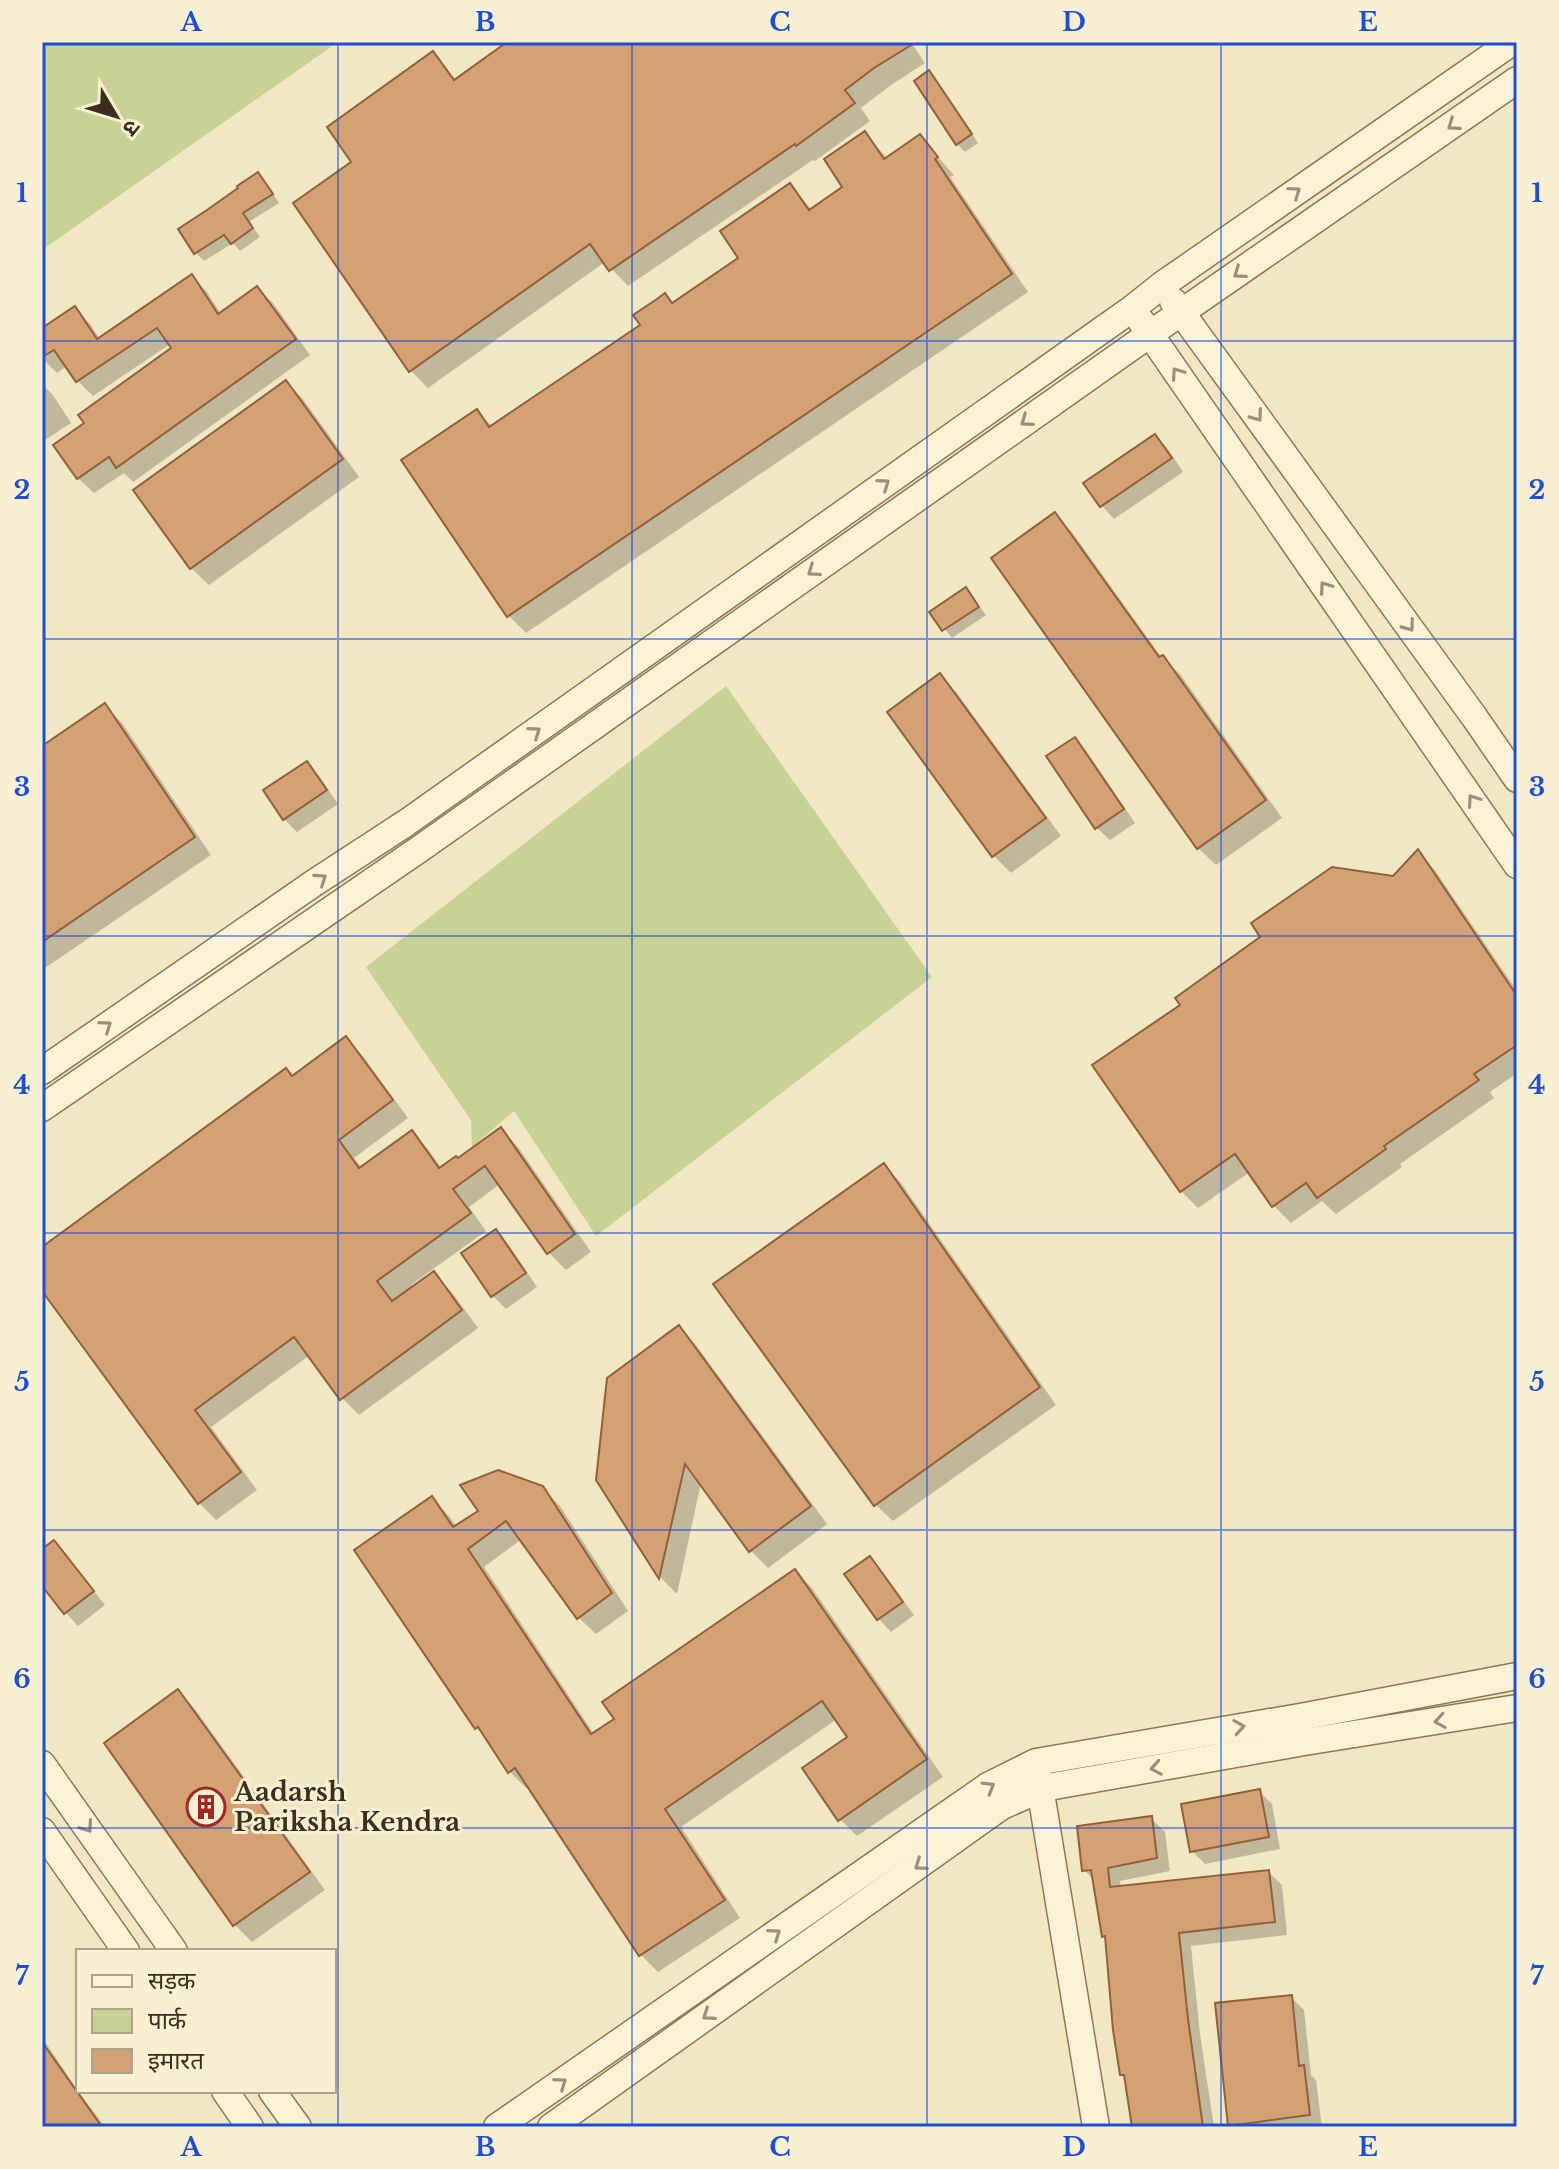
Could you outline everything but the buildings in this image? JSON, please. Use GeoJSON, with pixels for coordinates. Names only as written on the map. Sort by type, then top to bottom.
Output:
{"type":"FeatureCollection","features":[{"type":"Feature","properties":{"kind":"street"},"geometry":{"type":"LineString","coordinates":[[42,1071],[406,823],[1162,285],[1512,42]]}},
{"type":"Feature","properties":{"kind":"street"},"geometry":{"type":"LineString","coordinates":[[42,1108],[421,848],[1150,334],[1517,80]]}},
{"type":"Feature","properties":{"kind":"street"},"geometry":{"type":"LineString","coordinates":[[1162,285],[1517,779]]}},
{"type":"Feature","properties":{"kind":"street"},"geometry":{"type":"LineString","coordinates":[[1133,308],[1517,865]]}},
{"type":"Feature","properties":{"kind":"street"},"geometry":{"type":"LineString","coordinates":[[497,2127],[988,1786],[1036,1762],[1517,1676]]}},
{"type":"Feature","properties":{"kind":"street"},"geometry":{"type":"LineString","coordinates":[[551,2127],[1002,1806],[1041,1789],[1517,1708]]}},
{"type":"Feature","properties":{"kind":"street"},"geometry":{"type":"LineString","coordinates":[[1036,1762],[1096,2127]]}},
{"type":"Feature","properties":{"kind":"street"},"geometry":{"type":"LineString","coordinates":[[42,1764],[173,1949]]}},
{"type":"Feature","properties":{"kind":"street"},"geometry":{"type":"LineString","coordinates":[[42,1831],[125,1949]]}},
{"type":"Feature","properties":{"kind":"street"},"geometry":{"type":"LineString","coordinates":[[226,2093],[250,2127]]}},
{"type":"Feature","properties":{"kind":"street"},"geometry":{"type":"LineString","coordinates":[[273,2093],[298,2127]]}},
{"type":"Feature","properties":{"kind":"green space"},"geometry":{"type":"Polygon","coordinates":[[[42,42],[338,42],[42,250],[42,42]]]}},
{"type":"Feature","properties":{"kind":"green space"},"geometry":{"type":"Polygon","coordinates":[[[726,686],[932,977],[596,1236],[514,1111],[472,1147],[471,1120],[366,967],[726,686]]]}},
{"type":"Feature","properties":{"kind":"place","name":"Aadarsh Pariksha Kendra"},"geometry":{"type":"Point","coordinates":[206,1807]}}]}
